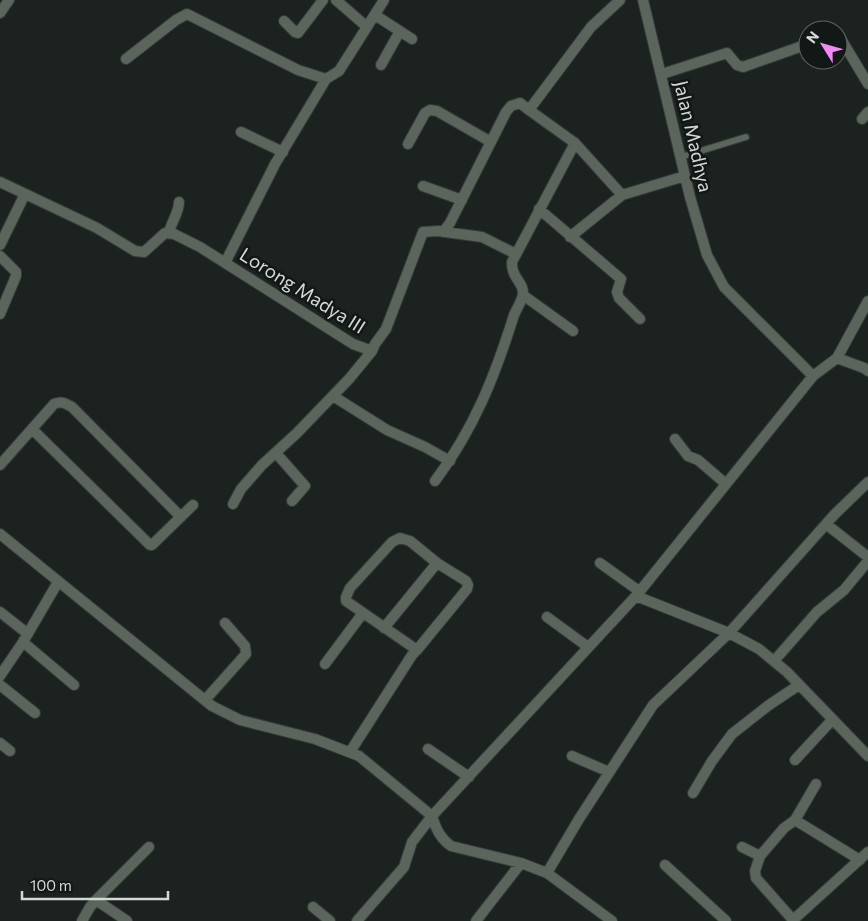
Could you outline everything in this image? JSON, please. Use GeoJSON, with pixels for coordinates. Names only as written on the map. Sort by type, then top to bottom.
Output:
{"type":"FeatureCollection","features":[{"type":"Feature","properties":{"kind":"street"},"geometry":{"type":"LineString","coordinates":[[0,12],[9,0]]}},
{"type":"Feature","properties":{"kind":"street"},"geometry":{"type":"LineString","coordinates":[[284,20],[298,33],[323,0]]}},
{"type":"Feature","properties":{"kind":"street"},"geometry":{"type":"LineString","coordinates":[[336,0],[367,27]]}},
{"type":"Feature","properties":{"kind":"street"},"geometry":{"type":"LineString","coordinates":[[529,110],[591,28],[620,0]]}},
{"type":"Feature","properties":{"kind":"street","name":"Jalan Madhya"},"geometry":{"type":"LineString","coordinates":[[643,0],[685,176],[707,255],[722,283],[813,376]]}},
{"type":"Feature","properties":{"kind":"street"},"geometry":{"type":"LineString","coordinates":[[225,262],[283,152],[326,79],[339,71],[375,15],[380,2]]}},
{"type":"Feature","properties":{"kind":"street"},"geometry":{"type":"LineString","coordinates":[[126,59],[176,20],[187,14],[298,70],[326,79]]}},
{"type":"Feature","properties":{"kind":"street"},"geometry":{"type":"LineString","coordinates":[[375,15],[412,39]]}},
{"type":"Feature","properties":{"kind":"street"},"geometry":{"type":"LineString","coordinates":[[381,65],[400,31]]}},
{"type":"Feature","properties":{"kind":"street"},"geometry":{"type":"LineString","coordinates":[[662,74],[727,53],[737,65],[743,67],[798,48]]}},
{"type":"Feature","properties":{"kind":"street"},"geometry":{"type":"LineString","coordinates":[[848,51],[868,84]]}},
{"type":"Feature","properties":{"kind":"street"},"geometry":{"type":"LineString","coordinates":[[442,232],[450,223],[506,112],[511,106],[520,103],[575,143],[622,195]]}},
{"type":"Feature","properties":{"kind":"street"},"geometry":{"type":"LineString","coordinates":[[408,144],[425,113],[430,110],[437,111],[491,142]]}},
{"type":"Feature","properties":{"kind":"street"},"geometry":{"type":"LineString","coordinates":[[241,132],[283,152]]}},
{"type":"Feature","properties":{"kind":"street"},"geometry":{"type":"LineString","coordinates":[[435,481],[450,461],[485,396],[523,295],[520,283],[511,271],[512,262],[575,143]]}},
{"type":"Feature","properties":{"kind":"street"},"geometry":{"type":"LineString","coordinates":[[570,237],[622,195],[685,176]]}},
{"type":"Feature","properties":{"kind":"street"},"geometry":{"type":"LineString","coordinates":[[0,182],[97,228],[135,251],[144,252],[165,233],[169,232],[178,210],[179,202]]}},
{"type":"Feature","properties":{"kind":"street"},"geometry":{"type":"LineString","coordinates":[[422,186],[462,200]]}},
{"type":"Feature","properties":{"kind":"street"},"geometry":{"type":"LineString","coordinates":[[0,245],[25,194]]}},
{"type":"Feature","properties":{"kind":"street"},"geometry":{"type":"LineString","coordinates":[[539,209],[621,279],[617,292],[619,298],[640,319]]}},
{"type":"Feature","properties":{"kind":"street","name":"Lorong Madya III"},"geometry":{"type":"LineString","coordinates":[[169,232],[225,262],[354,344],[372,351],[386,330],[422,232],[442,232]]}},
{"type":"Feature","properties":{"kind":"street"},"geometry":{"type":"LineString","coordinates":[[442,232],[482,237],[516,254]]}},
{"type":"Feature","properties":{"kind":"street"},"geometry":{"type":"LineString","coordinates":[[0,256],[16,272],[0,314]]}},
{"type":"Feature","properties":{"kind":"street"},"geometry":{"type":"LineString","coordinates":[[523,295],[573,331]]}},
{"type":"Feature","properties":{"kind":"street"},"geometry":{"type":"LineString","coordinates":[[357,921],[404,867],[412,842],[432,816],[638,593],[813,376],[837,358],[868,301]]}},
{"type":"Feature","properties":{"kind":"street"},"geometry":{"type":"LineString","coordinates":[[233,504],[246,483],[262,465],[333,396],[369,357],[372,351]]}},
{"type":"Feature","properties":{"kind":"street"},"geometry":{"type":"LineString","coordinates":[[837,358],[867,367]]}},
{"type":"Feature","properties":{"kind":"street"},"geometry":{"type":"LineString","coordinates":[[333,396],[387,430],[425,447],[450,461]]}},
{"type":"Feature","properties":{"kind":"street"},"geometry":{"type":"LineString","coordinates":[[0,465],[54,404],[65,402],[181,517]]}},
{"type":"Feature","properties":{"kind":"street"},"geometry":{"type":"LineString","coordinates":[[32,429],[150,545],[193,505]]}},
{"type":"Feature","properties":{"kind":"street"},"geometry":{"type":"LineString","coordinates":[[675,439],[688,456],[698,460],[726,484]]}},
{"type":"Feature","properties":{"kind":"street"},"geometry":{"type":"LineString","coordinates":[[276,452],[305,486],[292,501]]}},
{"type":"Feature","properties":{"kind":"street"},"geometry":{"type":"LineString","coordinates":[[547,873],[653,705],[729,633],[826,524],[868,482]]}},
{"type":"Feature","properties":{"kind":"street"},"geometry":{"type":"LineString","coordinates":[[826,524],[868,557]]}},
{"type":"Feature","properties":{"kind":"street"},"geometry":{"type":"LineString","coordinates":[[0,534],[205,700],[240,720],[315,739],[359,756],[432,816],[436,830],[451,846],[521,863],[547,873],[612,921]]}},
{"type":"Feature","properties":{"kind":"street"},"geometry":{"type":"LineString","coordinates":[[350,752],[417,650],[467,589],[468,585],[466,581],[437,563],[410,542],[400,538],[392,542],[350,588],[346,597],[348,603],[417,650]]}},
{"type":"Feature","properties":{"kind":"street"},"geometry":{"type":"LineString","coordinates":[[774,661],[817,612],[844,590],[868,561]]}},
{"type":"Feature","properties":{"kind":"street"},"geometry":{"type":"LineString","coordinates":[[384,628],[437,563]]}},
{"type":"Feature","properties":{"kind":"street"},"geometry":{"type":"LineString","coordinates":[[600,563],[638,593],[729,633],[759,649],[787,672],[868,756]]}},
{"type":"Feature","properties":{"kind":"street"},"geometry":{"type":"LineString","coordinates":[[1,674],[58,582]]}},
{"type":"Feature","properties":{"kind":"street"},"geometry":{"type":"LineString","coordinates":[[0,612],[74,685]]}},
{"type":"Feature","properties":{"kind":"street"},"geometry":{"type":"LineString","coordinates":[[325,664],[363,614]]}},
{"type":"Feature","properties":{"kind":"street"},"geometry":{"type":"LineString","coordinates":[[547,617],[588,647]]}},
{"type":"Feature","properties":{"kind":"street"},"geometry":{"type":"LineString","coordinates":[[205,700],[246,654],[245,646],[225,623]]}},
{"type":"Feature","properties":{"kind":"street"},"geometry":{"type":"LineString","coordinates":[[0,685],[35,713]]}},
{"type":"Feature","properties":{"kind":"street"},"geometry":{"type":"LineString","coordinates":[[693,793],[712,761],[732,734],[769,705],[799,685]]}},
{"type":"Feature","properties":{"kind":"street"},"geometry":{"type":"LineString","coordinates":[[795,760],[832,720]]}},
{"type":"Feature","properties":{"kind":"street"},"geometry":{"type":"LineString","coordinates":[[0,743],[10,751]]}},
{"type":"Feature","properties":{"kind":"street"},"geometry":{"type":"LineString","coordinates":[[428,749],[469,777]]}},
{"type":"Feature","properties":{"kind":"street"},"geometry":{"type":"LineString","coordinates":[[572,756],[609,772]]}},
{"type":"Feature","properties":{"kind":"street"},"geometry":{"type":"LineString","coordinates":[[816,784],[795,820],[784,828],[760,856],[755,871],[756,878],[793,921],[868,852]]}},
{"type":"Feature","properties":{"kind":"street"},"geometry":{"type":"LineString","coordinates":[[795,820],[860,860]]}},
{"type":"Feature","properties":{"kind":"street"},"geometry":{"type":"LineString","coordinates":[[742,846],[760,856]]}},
{"type":"Feature","properties":{"kind":"street"},"geometry":{"type":"LineString","coordinates":[[82,921],[96,900],[149,847]]}},
{"type":"Feature","properties":{"kind":"street"},"geometry":{"type":"LineString","coordinates":[[476,921],[521,863]]}},
{"type":"Feature","properties":{"kind":"street"},"geometry":{"type":"LineString","coordinates":[[665,865],[726,921]]}},
{"type":"Feature","properties":{"kind":"street"},"geometry":{"type":"LineString","coordinates":[[96,900],[127,921]]}},
{"type":"Feature","properties":{"kind":"street"},"geometry":{"type":"LineString","coordinates":[[313,907],[330,921]]}},
{"type":"Feature","properties":{"kind":"lane"},"geometry":{"type":"LineString","coordinates":[[681,157],[746,137]]}}]}
